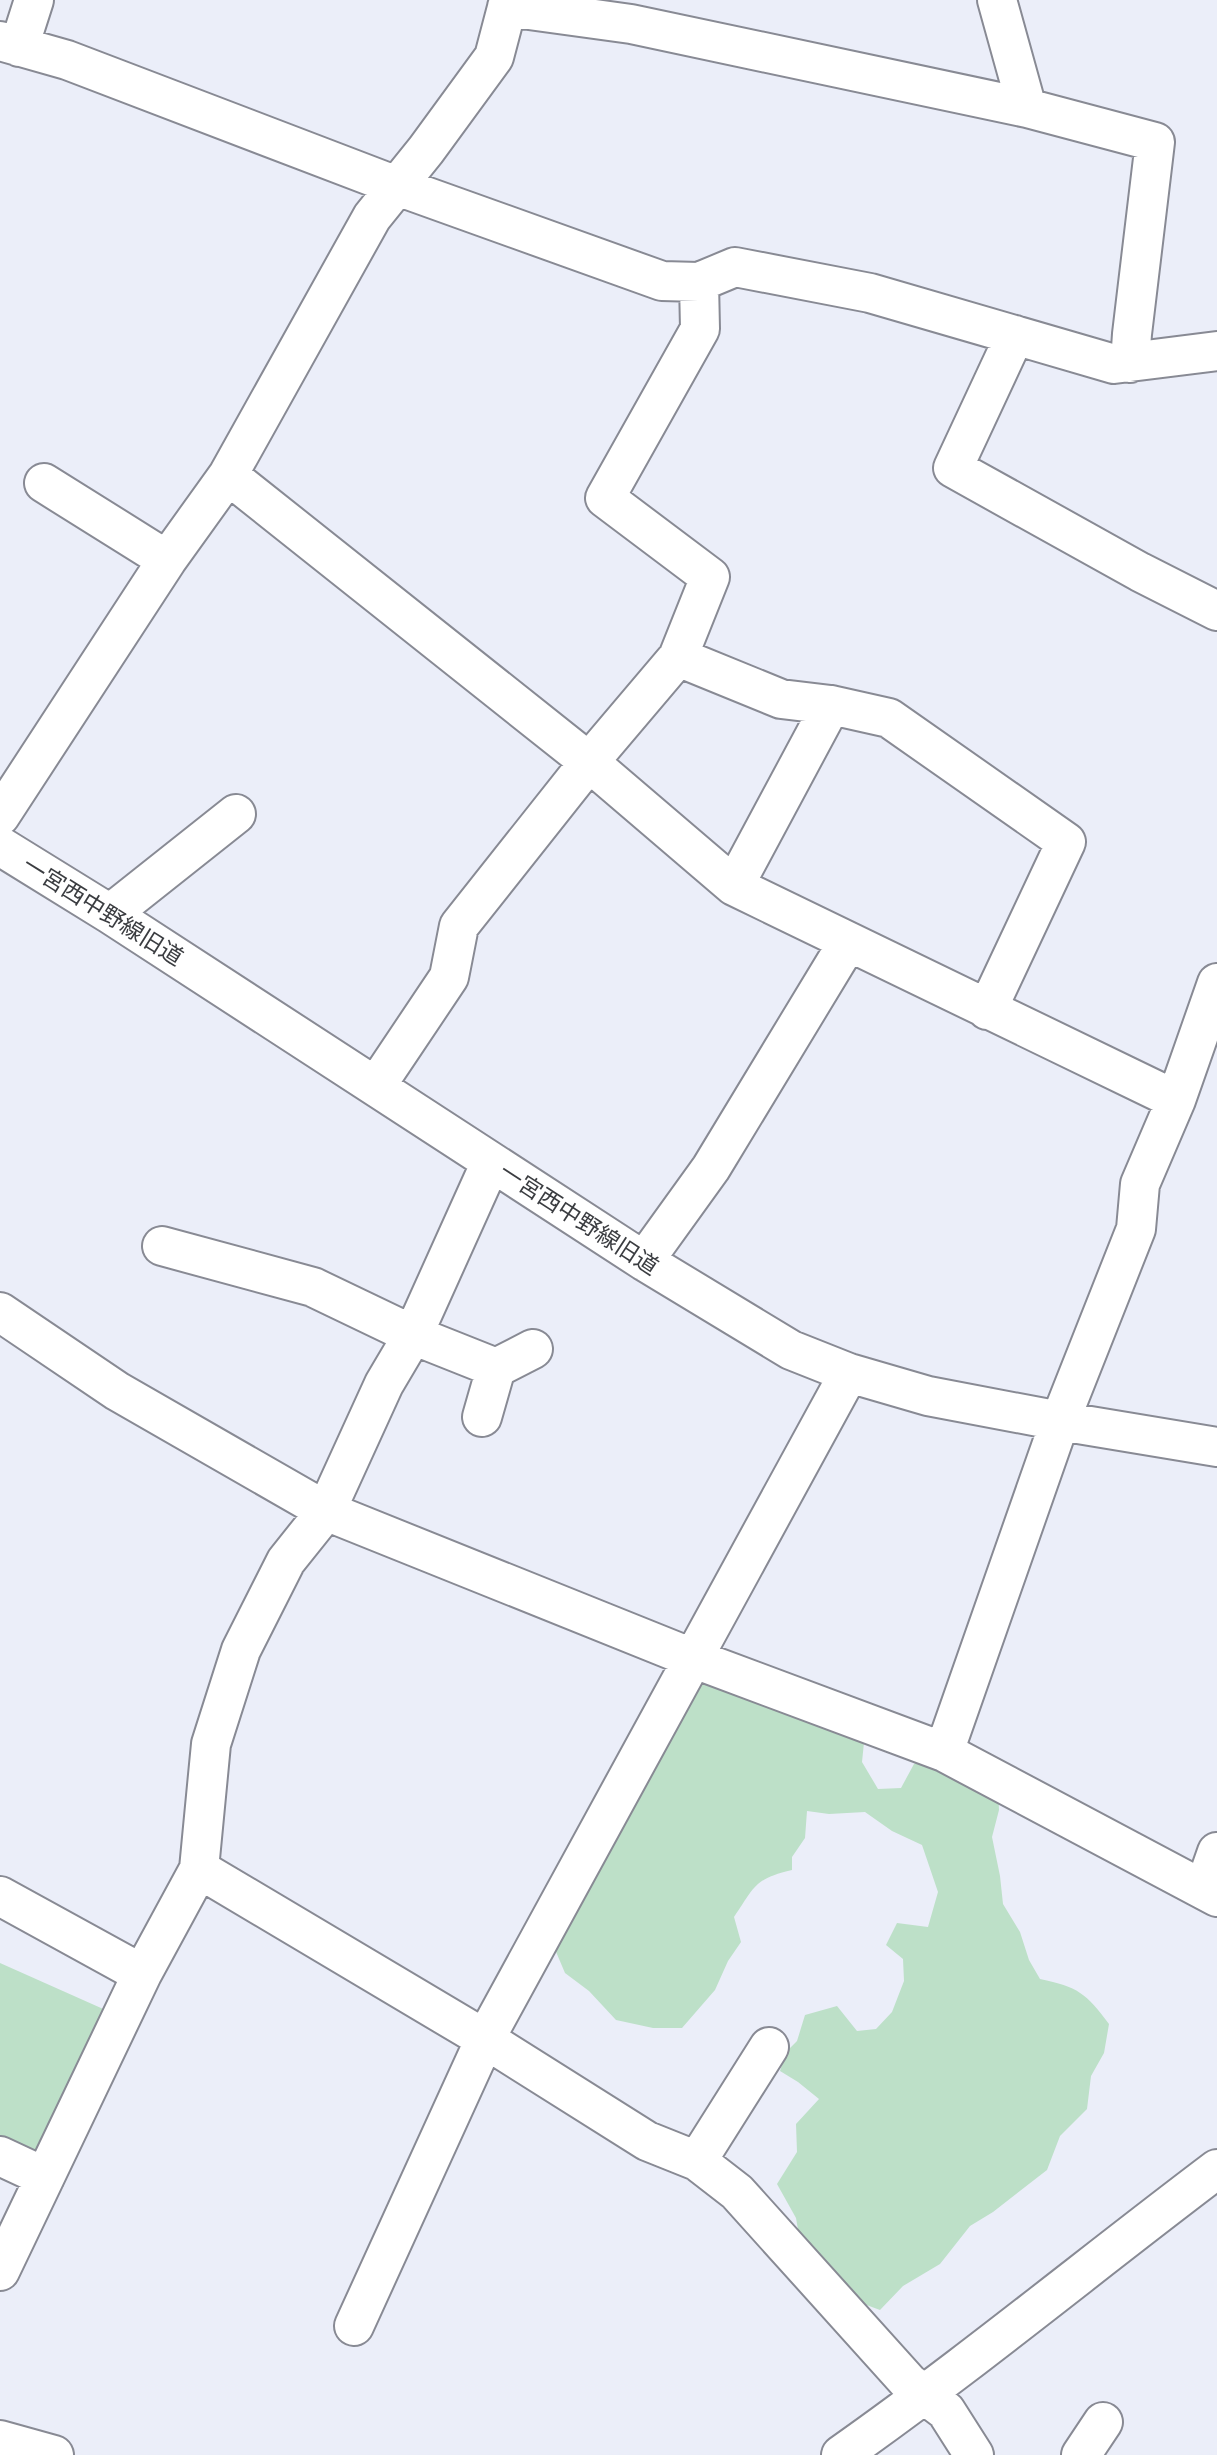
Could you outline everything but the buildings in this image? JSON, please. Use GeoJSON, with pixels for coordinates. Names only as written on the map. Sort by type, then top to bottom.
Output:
{"type":"FeatureCollection","features":[{"type":"Feature","properties":{"kind":"street"},"geometry":{"type":"LineString","coordinates":[[34,0],[10,44],[67,60],[397,186],[662,281],[699,282],[734,267],[870,293],[1114,364],[1217,351]]}},
{"type":"Feature","properties":{"kind":"street"},"geometry":{"type":"LineString","coordinates":[[997,0],[1027,108]]}},
{"type":"Feature","properties":{"kind":"street"},"geometry":{"type":"LineString","coordinates":[[0,816],[167,560],[228,475],[372,217],[494,57],[508,4],[628,12],[1027,108],[1155,142],[1130,363]]}},
{"type":"Feature","properties":{"kind":"street"},"geometry":{"type":"LineString","coordinates":[[376,1086],[449,977],[459,926],[589,762],[678,657],[710,577],[605,498],[700,329],[699,282]]}},
{"type":"Feature","properties":{"kind":"street"},"geometry":{"type":"LineString","coordinates":[[1015,335],[953,468],[1140,572],[1217,611]]}},
{"type":"Feature","properties":{"kind":"street"},"geometry":{"type":"LineString","coordinates":[[228,475],[589,762],[734,886],[1176,1100]]}},
{"type":"Feature","properties":{"kind":"street"},"geometry":{"type":"LineString","coordinates":[[44,484],[167,560]]}},
{"type":"Feature","properties":{"kind":"street"},"geometry":{"type":"LineString","coordinates":[[678,657],[781,699],[831,705],[889,718],[1066,842],[987,1010]]}},
{"type":"Feature","properties":{"kind":"street"},"geometry":{"type":"LineString","coordinates":[[734,886],[831,705]]}},
{"type":"Feature","properties":{"kind":"street"},"geometry":{"type":"LineString","coordinates":[[110,914],[236,814]]}},
{"type":"Feature","properties":{"kind":"street","name":"一宮西中野線旧道"},"geometry":{"type":"LineString","coordinates":[[0,846],[110,914],[644,1261],[790,1350],[849,1373],[928,1396],[1060,1422],[1217,1447]]}},
{"type":"Feature","properties":{"kind":"street"},"geometry":{"type":"LineString","coordinates":[[644,1261],[712,1168],[848,942]]}},
{"type":"Feature","properties":{"kind":"street"},"geometry":{"type":"LineString","coordinates":[[944,1752],[1060,1422],[1136,1230],[1140,1184],[1176,1100],[1208,1043],[1217,983]]}},
{"type":"Feature","properties":{"kind":"street"},"geometry":{"type":"LineString","coordinates":[[0,2271],[142,1974],[199,1869],[211,1744],[242,1650],[286,1561],[326,1511],[384,1384],[413,1335],[491,1162]]}},
{"type":"Feature","properties":{"kind":"street"},"geometry":{"type":"LineString","coordinates":[[162,1246],[313,1287],[413,1335],[496,1368]]}},
{"type":"Feature","properties":{"kind":"street"},"geometry":{"type":"LineString","coordinates":[[0,1312],[117,1391],[326,1511],[692,1658],[944,1752],[1210,1893],[1217,1852]]}},
{"type":"Feature","properties":{"kind":"street"},"geometry":{"type":"LineString","coordinates":[[482,1417],[496,1368],[533,1349]]}},
{"type":"Feature","properties":{"kind":"street"},"geometry":{"type":"LineString","coordinates":[[354,2326],[485,2039],[849,1373]]}},
{"type":"Feature","properties":{"kind":"street"},"geometry":{"type":"LineString","coordinates":[[199,1869],[485,2039],[647,2141],[697,2161],[737,2192],[909,2383],[946,2410],[975,2455]]}},
{"type":"Feature","properties":{"kind":"street"},"geometry":{"type":"LineString","coordinates":[[0,1896],[142,1974]]}},
{"type":"Feature","properties":{"kind":"street"},"geometry":{"type":"LineString","coordinates":[[697,2161],[769,2047]]}},
{"type":"Feature","properties":{"kind":"street"},"geometry":{"type":"LineString","coordinates":[[0,2156],[44,2177]]}},
{"type":"Feature","properties":{"kind":"street"},"geometry":{"type":"LineString","coordinates":[[841,2455],[925,2396],[1217,2169]]}},
{"type":"Feature","properties":{"kind":"street"},"geometry":{"type":"LineString","coordinates":[[1081,2455],[1103,2422]]}},
{"type":"Feature","properties":{"kind":"street"},"geometry":{"type":"LineString","coordinates":[[0,2440],[54,2455]]}},
{"type":"Feature","properties":{"kind":"green space"},"geometry":{"type":"Polygon","coordinates":[[[698,1679],[866,1723],[862,1762],[878,1789],[901,1788],[914,1764],[934,1756],[998,1786],[999,1810],[992,1837],[1003,1904],[1020,1932],[1029,1960],[1040,1979],[1064,1985],[1080,1993],[1109,2024],[1104,2053],[1091,2076],[1087,2109],[1060,2136],[1047,2170],[993,2212],[970,2226],[940,2264],[903,2286],[880,2310],[845,2297],[801,2247],[796,2218],[777,2184],[797,2152],[796,2124],[819,2099],[780,2071],[786,2052],[797,2041],[805,2015],[837,2006],[857,2031],[876,2029],[892,2012],[904,1981],[903,1959],[886,1945],[897,1923],[928,1927],[938,1892],[922,1845],[892,1831],[865,1812],[829,1814],[807,1811],[805,1838],[792,1857],[792,1870],[762,1881],[747,1898],[734,1917],[741,1942],[728,1961],[715,1990],[682,2028],[653,2028],[616,2020],[589,1991],[565,1973],[554,1947],[698,1679]]]}},
{"type":"Feature","properties":{"kind":"green space"},"geometry":{"type":"Polygon","coordinates":[[[0,1963],[110,2012],[36,2171],[0,2150],[0,1963]]]}}]}
